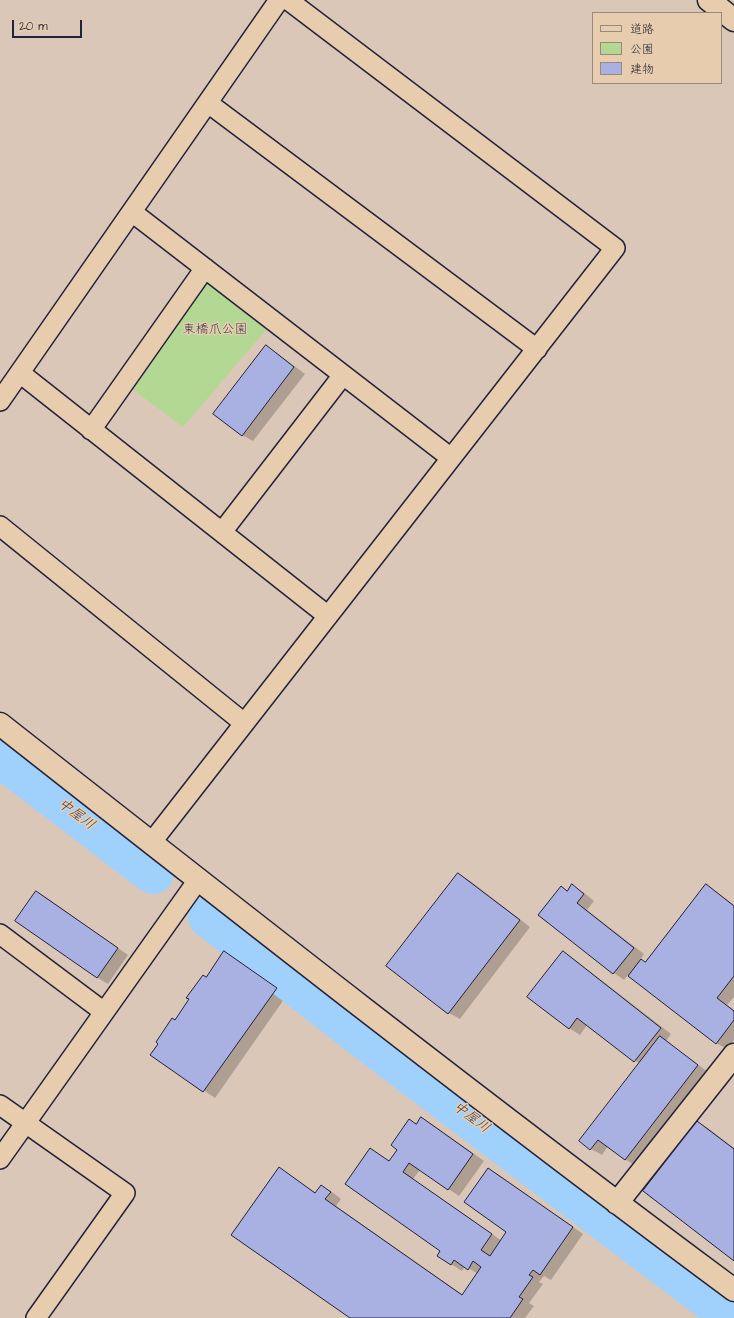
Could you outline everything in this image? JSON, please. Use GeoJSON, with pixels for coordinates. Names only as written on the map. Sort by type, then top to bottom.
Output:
{"type":"FeatureCollection","features":[{"type":"Feature","properties":{"kind":"street"},"geometry":{"type":"LineString","coordinates":[[0,401],[279,0]]}},
{"type":"Feature","properties":{"kind":"street"},"geometry":{"type":"LineString","coordinates":[[151,843],[615,248],[288,0]]}},
{"type":"Feature","properties":{"kind":"street"},"geometry":{"type":"LineString","coordinates":[[708,0],[734,20]]}},
{"type":"Feature","properties":{"kind":"street"},"geometry":{"type":"LineString","coordinates":[[208,103],[536,349]]}},
{"type":"Feature","properties":{"kind":"street"},"geometry":{"type":"LineString","coordinates":[[132,212],[451,458]]}},
{"type":"Feature","properties":{"kind":"street"},"geometry":{"type":"LineString","coordinates":[[91,430],[205,268]]}},
{"type":"Feature","properties":{"kind":"street"},"geometry":{"type":"LineString","coordinates":[[20,373],[328,616]]}},
{"type":"Feature","properties":{"kind":"street"},"geometry":{"type":"LineString","coordinates":[[222,532],[343,375]]}},
{"type":"Feature","properties":{"kind":"street"},"geometry":{"type":"LineString","coordinates":[[0,526],[244,723]]}},
{"type":"Feature","properties":{"kind":"street"},"geometry":{"type":"LineString","coordinates":[[0,724],[198,880],[617,1203],[734,1290]]}},
{"type":"Feature","properties":{"kind":"street"},"geometry":{"type":"LineString","coordinates":[[0,1159],[198,880]]}},
{"type":"Feature","properties":{"kind":"street"},"geometry":{"type":"LineString","coordinates":[[0,934],[104,1012]]}},
{"type":"Feature","properties":{"kind":"street"},"geometry":{"type":"LineString","coordinates":[[617,1203],[732,1061]]}},
{"type":"Feature","properties":{"kind":"street"},"geometry":{"type":"LineString","coordinates":[[0,1105],[125,1193],[36,1318]]}},
{"type":"Feature","properties":{"kind":"green space","name":"東橋爪公園"},"geometry":{"type":"Polygon","coordinates":[[[206,274],[271,324],[183,427],[128,386],[206,274]]]}},
{"type":"Feature","properties":{"kind":"building"},"geometry":{"type":"Polygon","coordinates":[[[266,345],[294,367],[242,436],[213,414],[266,345]]]}},
{"type":"Feature","properties":{"kind":"building"},"geometry":{"type":"Polygon","coordinates":[[[458,873],[520,920],[448,1014],[386,966],[458,873]]]}},
{"type":"Feature","properties":{"kind":"building"},"geometry":{"type":"Polygon","coordinates":[[[572,884],[584,894],[577,903],[634,948],[613,974],[538,915],[561,886],[567,891],[572,884]]]}},
{"type":"Feature","properties":{"kind":"building"},"geometry":{"type":"Polygon","coordinates":[[[706,884],[734,906],[734,976],[717,998],[734,1011],[734,1020],[716,1044],[628,976],[641,959],[645,962],[706,884]]]}},
{"type":"Feature","properties":{"kind":"building"},"geometry":{"type":"Polygon","coordinates":[[[36,891],[118,948],[97,978],[15,921],[36,891]]]}},
{"type":"Feature","properties":{"kind":"building"},"geometry":{"type":"Polygon","coordinates":[[[224,951],[277,988],[203,1092],[150,1055],[158,1044],[156,1042],[172,1018],[175,1020],[189,999],[186,998],[203,975],[206,977],[224,951]]]}},
{"type":"Feature","properties":{"kind":"building"},"geometry":{"type":"Polygon","coordinates":[[[563,951],[661,1028],[634,1062],[577,1018],[569,1029],[527,997],[563,951]]]}},
{"type":"Feature","properties":{"kind":"building"},"geometry":{"type":"Polygon","coordinates":[[[660,1036],[698,1065],[625,1160],[598,1140],[590,1150],[579,1141],[660,1036]]]}},
{"type":"Feature","properties":{"kind":"building"},"geometry":{"type":"Polygon","coordinates":[[[421,1117],[473,1154],[448,1190],[409,1163],[403,1172],[492,1234],[481,1250],[490,1256],[506,1232],[464,1202],[488,1168],[573,1227],[540,1275],[533,1270],[529,1275],[533,1277],[519,1297],[523,1299],[510,1318],[350,1318],[231,1235],[279,1167],[315,1193],[321,1185],[331,1192],[325,1199],[462,1295],[481,1267],[473,1261],[468,1270],[454,1260],[451,1265],[437,1256],[440,1251],[345,1184],[370,1148],[389,1161],[397,1150],[391,1145],[409,1119],[416,1124],[421,1117]]]}},
{"type":"Feature","properties":{"kind":"building"},"geometry":{"type":"Polygon","coordinates":[[[697,1121],[734,1149],[734,1261],[643,1191],[697,1121]]]}},
{"type":"Feature","properties":{"kind":"waterway","name":"中屋川"},"geometry":{"type":"LineString","coordinates":[[0,756],[153,873]]}},
{"type":"Feature","properties":{"kind":"waterway","name":"中屋川"},"geometry":{"type":"LineString","coordinates":[[209,917],[368,1041],[734,1318]]}}]}
